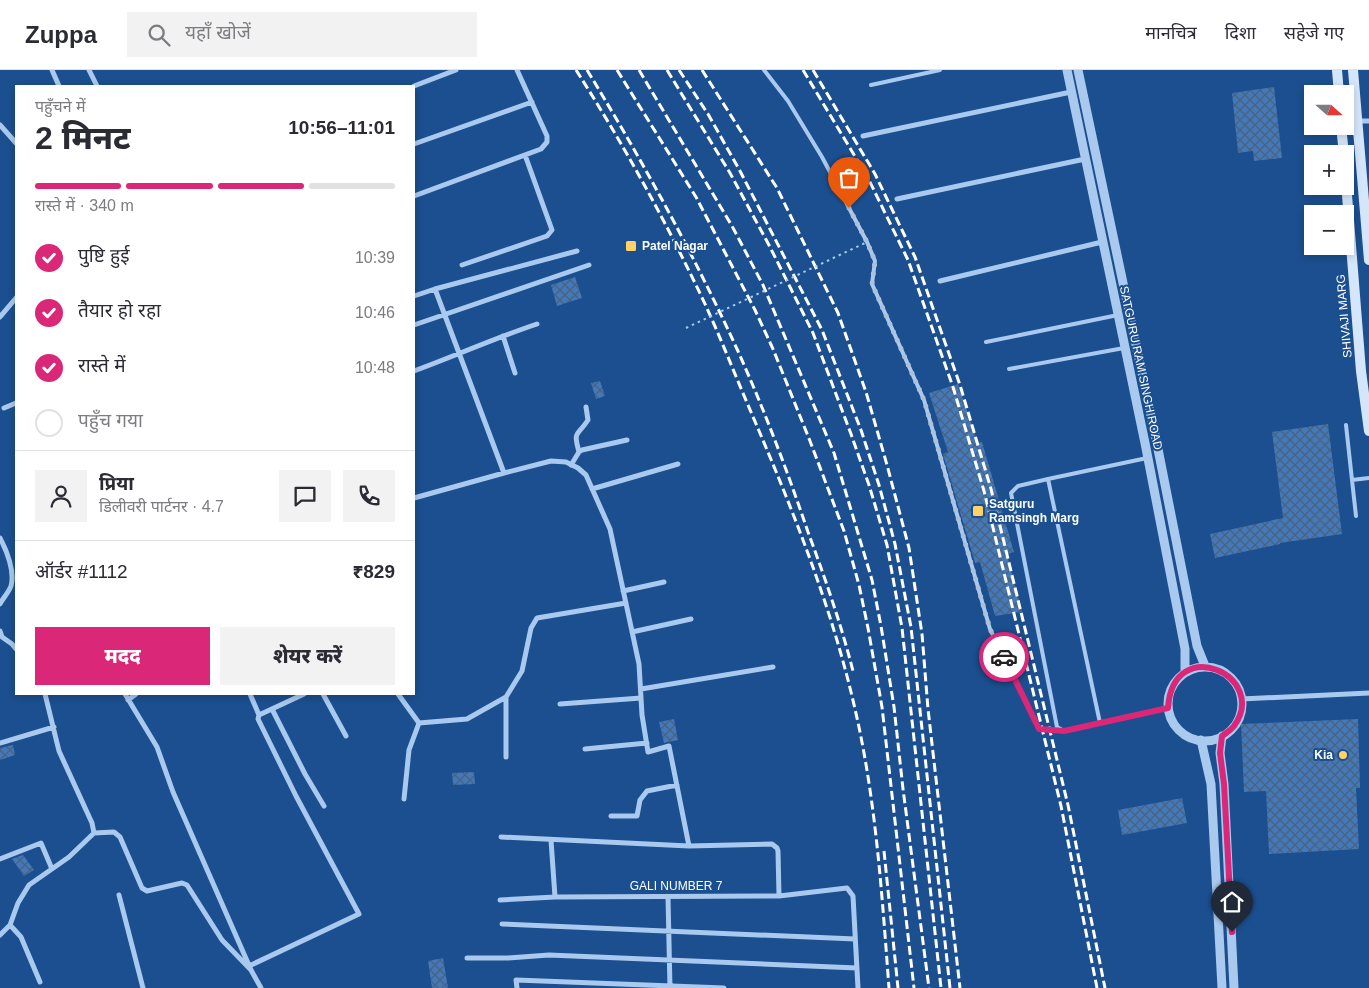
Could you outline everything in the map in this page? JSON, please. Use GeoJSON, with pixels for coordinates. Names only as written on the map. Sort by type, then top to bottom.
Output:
{"type":"FeatureCollection","features":[{"type":"Feature","properties":{"kind":"main road"},"geometry":{"type":"LineString","coordinates":[[1337,70],[1338,85]]}},
{"type":"Feature","properties":{"kind":"main road"},"geometry":{"type":"LineString","coordinates":[[1353,70],[1369,260]]}},
{"type":"Feature","properties":{"kind":"main road","name":"SHIVAJI MARG"},"geometry":{"type":"LineString","coordinates":[[1347,195],[1361,371],[1369,431]]}},
{"type":"Feature","properties":{"kind":"street"},"geometry":{"type":"LineString","coordinates":[[52,70],[59,85]]}},
{"type":"Feature","properties":{"kind":"street"},"geometry":{"type":"LineString","coordinates":[[89,70],[96,85]]}},
{"type":"Feature","properties":{"kind":"street"},"geometry":{"type":"LineString","coordinates":[[415,86],[456,70]]}},
{"type":"Feature","properties":{"kind":"street"},"geometry":{"type":"LineString","coordinates":[[415,196],[541,149],[547,142],[547,136],[517,70]]}},
{"type":"Feature","properties":{"kind":"street","name":"SATGURU RAM SINGH ROAD"},"geometry":{"type":"LineString","coordinates":[[1067,70],[1185,649],[1185,672]]}},
{"type":"Feature","properties":{"kind":"street","name":"SATGURU RAM SINGH ROAD"},"geometry":{"type":"LineString","coordinates":[[1078,70],[1155,434],[1197,646],[1205,666]]}},
{"type":"Feature","properties":{"kind":"street"},"geometry":{"type":"LineString","coordinates":[[862,136],[1071,92]]}},
{"type":"Feature","properties":{"kind":"street"},"geometry":{"type":"LineString","coordinates":[[415,144],[532,102]]}},
{"type":"Feature","properties":{"kind":"street"},"geometry":{"type":"LineString","coordinates":[[1357,121],[1369,121]]}},
{"type":"Feature","properties":{"kind":"street"},"geometry":{"type":"LineString","coordinates":[[0,125],[15,141]]}},
{"type":"Feature","properties":{"kind":"street"},"geometry":{"type":"LineString","coordinates":[[462,265],[547,236],[552,230],[525,155]]}},
{"type":"Feature","properties":{"kind":"street"},"geometry":{"type":"LineString","coordinates":[[897,200],[1085,159]]}},
{"type":"Feature","properties":{"kind":"street"},"geometry":{"type":"LineString","coordinates":[[940,282],[1102,242]]}},
{"type":"Feature","properties":{"kind":"street"},"geometry":{"type":"LineString","coordinates":[[415,296],[577,251]]}},
{"type":"Feature","properties":{"kind":"street"},"geometry":{"type":"LineString","coordinates":[[415,325],[589,265]]}},
{"type":"Feature","properties":{"kind":"street"},"geometry":{"type":"LineString","coordinates":[[436,289],[504,473]]}},
{"type":"Feature","properties":{"kind":"street"},"geometry":{"type":"LineString","coordinates":[[0,317],[15,299]]}},
{"type":"Feature","properties":{"kind":"street"},"geometry":{"type":"LineString","coordinates":[[415,371],[537,324]]}},
{"type":"Feature","properties":{"kind":"street"},"geometry":{"type":"LineString","coordinates":[[503,336],[515,374]]}},
{"type":"Feature","properties":{"kind":"street"},"geometry":{"type":"LineString","coordinates":[[4,408],[15,403]]}},
{"type":"Feature","properties":{"kind":"street"},"geometry":{"type":"LineString","coordinates":[[579,452],[575,438],[576,434],[588,420],[586,407]]}},
{"type":"Feature","properties":{"kind":"street"},"geometry":{"type":"LineString","coordinates":[[571,465],[579,452],[627,440]]}},
{"type":"Feature","properties":{"kind":"street"},"geometry":{"type":"LineString","coordinates":[[415,498],[550,461],[566,462],[586,475],[610,529],[639,664],[640,689],[648,752],[670,746],[689,846]]}},
{"type":"Feature","properties":{"kind":"street"},"geometry":{"type":"LineString","coordinates":[[592,489],[678,464]]}},
{"type":"Feature","properties":{"kind":"street"},"geometry":{"type":"LineString","coordinates":[[0,538],[11,569],[12,578],[11,587],[0,604]]}},
{"type":"Feature","properties":{"kind":"street"},"geometry":{"type":"LineString","coordinates":[[623,591],[664,582]]}},
{"type":"Feature","properties":{"kind":"street"},"geometry":{"type":"LineString","coordinates":[[419,723],[468,719],[506,697],[522,671],[531,628],[537,618],[626,602]]}},
{"type":"Feature","properties":{"kind":"street"},"geometry":{"type":"LineString","coordinates":[[632,632],[691,619]]}},
{"type":"Feature","properties":{"kind":"street"},"geometry":{"type":"LineString","coordinates":[[1,636],[15,648]]}},
{"type":"Feature","properties":{"kind":"street"},"geometry":{"type":"LineString","coordinates":[[1205,666],[1222,671],[1235,683],[1242,699],[1240,714],[1234,727],[1222,736],[1216,739],[1201,740],[1185,735],[1174,724],[1168,708],[1169,694],[1175,682],[1185,672],[1205,666]]}},
{"type":"Feature","properties":{"kind":"street"},"geometry":{"type":"LineString","coordinates":[[640,689],[773,667]]}},
{"type":"Feature","properties":{"kind":"street"},"geometry":{"type":"LineString","coordinates":[[1242,699],[1369,693]]}},
{"type":"Feature","properties":{"kind":"street"},"geometry":{"type":"LineString","coordinates":[[45,695],[59,751],[92,823],[94,833]]}},
{"type":"Feature","properties":{"kind":"street"},"geometry":{"type":"LineString","coordinates":[[126,695],[157,747],[173,792],[250,968],[261,988]]}},
{"type":"Feature","properties":{"kind":"street"},"geometry":{"type":"LineString","coordinates":[[128,700],[135,695]]}},
{"type":"Feature","properties":{"kind":"street"},"geometry":{"type":"LineString","coordinates":[[250,695],[259,715],[258,719],[292,788],[359,914],[250,968]]}},
{"type":"Feature","properties":{"kind":"street"},"geometry":{"type":"LineString","coordinates":[[259,715],[302,695]]}},
{"type":"Feature","properties":{"kind":"street"},"geometry":{"type":"LineString","coordinates":[[324,695],[346,736]]}},
{"type":"Feature","properties":{"kind":"street"},"geometry":{"type":"LineString","coordinates":[[399,695],[419,723]]}},
{"type":"Feature","properties":{"kind":"street"},"geometry":{"type":"LineString","coordinates":[[506,697],[506,757]]}},
{"type":"Feature","properties":{"kind":"street"},"geometry":{"type":"LineString","coordinates":[[560,704],[641,698]]}},
{"type":"Feature","properties":{"kind":"street"},"geometry":{"type":"LineString","coordinates":[[272,709],[305,774],[324,806]]}},
{"type":"Feature","properties":{"kind":"street"},"geometry":{"type":"LineString","coordinates":[[404,799],[409,750],[419,723]]}},
{"type":"Feature","properties":{"kind":"street"},"geometry":{"type":"LineString","coordinates":[[0,743],[54,727]]}},
{"type":"Feature","properties":{"kind":"street"},"geometry":{"type":"LineString","coordinates":[[1222,736],[1220,753],[1224,784],[1234,988]]}},
{"type":"Feature","properties":{"kind":"street"},"geometry":{"type":"LineString","coordinates":[[1201,740],[1211,784],[1222,988]]}},
{"type":"Feature","properties":{"kind":"street"},"geometry":{"type":"LineString","coordinates":[[585,749],[646,743]]}},
{"type":"Feature","properties":{"kind":"street"},"geometry":{"type":"LineString","coordinates":[[611,816],[637,816],[640,800],[647,792],[677,785]]}},
{"type":"Feature","properties":{"kind":"street"},"geometry":{"type":"LineString","coordinates":[[0,935],[10,926],[18,903],[29,886],[69,856],[94,833],[114,832],[118,834],[140,886],[144,890],[182,883],[187,885],[222,940],[250,968]]}},
{"type":"Feature","properties":{"kind":"street"},"geometry":{"type":"LineString","coordinates":[[501,837],[689,846],[772,844],[775,845],[778,851],[779,896]]}},
{"type":"Feature","properties":{"kind":"street"},"geometry":{"type":"LineString","coordinates":[[551,840],[554,897]]}},
{"type":"Feature","properties":{"kind":"street"},"geometry":{"type":"LineString","coordinates":[[0,859],[40,843],[52,869]]}},
{"type":"Feature","properties":{"kind":"street","name":"GALI NUMBER 7"},"geometry":{"type":"LineString","coordinates":[[500,900],[554,897],[779,896],[843,888],[850,891],[853,896],[855,939]]}},
{"type":"Feature","properties":{"kind":"street"},"geometry":{"type":"LineString","coordinates":[[119,895],[143,988]]}},
{"type":"Feature","properties":{"kind":"street"},"geometry":{"type":"LineString","coordinates":[[668,897],[670,987]]}},
{"type":"Feature","properties":{"kind":"street"},"geometry":{"type":"LineString","coordinates":[[502,924],[855,939],[858,988]]}},
{"type":"Feature","properties":{"kind":"street"},"geometry":{"type":"LineString","coordinates":[[10,926],[21,938],[40,982]]}},
{"type":"Feature","properties":{"kind":"street"},"geometry":{"type":"LineString","coordinates":[[467,958],[549,955],[857,968]]}},
{"type":"Feature","properties":{"kind":"street"},"geometry":{"type":"LineString","coordinates":[[516,988],[516,980],[724,988]]}},
{"type":"Feature","properties":{"kind":"lane"},"geometry":{"type":"LineString","coordinates":[[764,70],[788,101],[822,157],[875,261],[872,284],[924,400],[990,629],[1039,729],[1061,730],[1168,708]]}},
{"type":"Feature","properties":{"kind":"lane"},"geometry":{"type":"LineString","coordinates":[[871,85],[940,70]]}},
{"type":"Feature","properties":{"kind":"lane"},"geometry":{"type":"LineString","coordinates":[[986,342],[1118,315]]}},
{"type":"Feature","properties":{"kind":"lane"},"geometry":{"type":"LineString","coordinates":[[1009,369],[1124,348]]}},
{"type":"Feature","properties":{"kind":"lane"},"geometry":{"type":"LineString","coordinates":[[1346,425],[1356,516]]}},
{"type":"Feature","properties":{"kind":"lane"},"geometry":{"type":"LineString","coordinates":[[1061,730],[1057,728],[1011,493],[1018,486],[1147,458]]}},
{"type":"Feature","properties":{"kind":"lane"},"geometry":{"type":"LineString","coordinates":[[1352,480],[1369,478]]}},
{"type":"Feature","properties":{"kind":"lane"},"geometry":{"type":"LineString","coordinates":[[1048,479],[1100,722]]}},
{"type":"Feature","properties":{"kind":"path"},"geometry":{"type":"LineString","coordinates":[[686,328],[867,242]]}},
{"type":"Feature","properties":{"kind":"building"},"geometry":{"type":"Polygon","coordinates":[[[1274,87],[1282,158],[1254,161],[1253,151],[1238,153],[1232,93],[1274,87]]]}},
{"type":"Feature","properties":{"kind":"building"},"geometry":{"type":"Polygon","coordinates":[[[575,277],[582,298],[557,306],[551,285],[575,277]]]}},
{"type":"Feature","properties":{"kind":"building"},"geometry":{"type":"Polygon","coordinates":[[[600,381],[605,396],[596,399],[591,383],[600,381]]]}},
{"type":"Feature","properties":{"kind":"building"},"geometry":{"type":"Polygon","coordinates":[[[958,384],[978,443],[982,442],[1014,552],[1007,554],[1022,612],[995,616],[980,562],[975,563],[943,454],[948,452],[929,393],[958,384]]]}},
{"type":"Feature","properties":{"kind":"building"},"geometry":{"type":"Polygon","coordinates":[[[1328,424],[1342,534],[1280,543],[1215,558],[1210,534],[1283,518],[1272,432],[1328,424]]]}},
{"type":"Feature","properties":{"kind":"building"},"geometry":{"type":"Polygon","coordinates":[[[674,719],[678,740],[664,743],[659,722],[674,719]]]}},
{"type":"Feature","properties":{"kind":"building"},"geometry":{"type":"Polygon","coordinates":[[[1358,719],[1360,788],[1356,788],[1359,849],[1269,854],[1266,791],[1244,792],[1241,724],[1358,719]]]}},
{"type":"Feature","properties":{"kind":"building"},"geometry":{"type":"Polygon","coordinates":[[[13,745],[15,755],[0,760],[0,748],[13,745]]]}},
{"type":"Feature","properties":{"kind":"building"},"geometry":{"type":"Polygon","coordinates":[[[474,772],[475,784],[453,785],[452,773],[474,772]]]}},
{"type":"Feature","properties":{"kind":"building"},"geometry":{"type":"Polygon","coordinates":[[[1182,798],[1187,823],[1122,835],[1118,810],[1182,798]]]}},
{"type":"Feature","properties":{"kind":"building"},"geometry":{"type":"Polygon","coordinates":[[[23,855],[34,870],[24,876],[12,859],[23,855]]]}},
{"type":"Feature","properties":{"kind":"building"},"geometry":{"type":"Polygon","coordinates":[[[443,958],[448,988],[432,988],[428,961],[443,958]]]}},
{"type":"Feature","properties":{"kind":"railway"},"geometry":{"type":"LineString","coordinates":[[576,70],[638,174],[702,297],[781,485],[823,596],[846,671],[868,778],[877,848],[889,988]]}},
{"type":"Feature","properties":{"kind":"railway"},"geometry":{"type":"LineString","coordinates":[[587,70],[666,207],[737,349],[766,417],[792,486],[832,601],[853,671]]}},
{"type":"Feature","properties":{"kind":"railway"},"geometry":{"type":"LineString","coordinates":[[617,70],[696,197],[755,310],[773,349],[844,531],[859,585],[882,707],[914,988]]}},
{"type":"Feature","properties":{"kind":"railway"},"geometry":{"type":"LineString","coordinates":[[639,70],[732,226],[763,285],[834,453],[872,580],[881,626],[894,707],[929,988]]}},
{"type":"Feature","properties":{"kind":"railway"},"geometry":{"type":"LineString","coordinates":[[667,70],[730,173],[813,333],[869,485],[887,545],[902,628],[941,988]]}},
{"type":"Feature","properties":{"kind":"railway"},"geometry":{"type":"LineString","coordinates":[[679,70],[708,114],[740,171],[822,330],[861,430],[879,485],[895,544],[911,627],[950,988]]}},
{"type":"Feature","properties":{"kind":"railway"},"geometry":{"type":"LineString","coordinates":[[702,70],[777,188],[838,313],[866,392],[887,465],[909,548],[922,634],[928,709],[960,988]]}},
{"type":"Feature","properties":{"kind":"railway"},"geometry":{"type":"LineString","coordinates":[[803,70],[868,178],[908,260],[953,387],[984,491],[1061,806],[1097,988]]}},
{"type":"Feature","properties":{"kind":"railway"},"geometry":{"type":"LineString","coordinates":[[813,70],[875,174],[915,257],[960,385],[991,489],[1068,805],[1105,988]]}},
{"type":"Feature","properties":{"kind":"railway"},"geometry":{"type":"LineString","coordinates":[[884,851],[898,988]]}},
{"type":"Feature","properties":{"kind":"way so far"},"geometry":{"type":"LineString","coordinates":[[849,208],[875,261],[872,284],[924,400],[990,629],[1004,657]]}},
{"type":"Feature","properties":{"kind":"place","name":"Patel Nagar"},"geometry":{"type":"Point","coordinates":[631,246]}},
{"type":"Feature","properties":{"kind":"place","name":"Satguru Ramsingh Marg"},"geometry":{"type":"Point","coordinates":[978,511]}},
{"type":"Feature","properties":{"kind":"place","name":"Kia"},"geometry":{"type":"Point","coordinates":[1343,755]}},
{"type":"Feature","properties":{"kind":"route"},"geometry":{"type":"LineString","coordinates":[[1004,657],[1039,729],[1064,731],[1168,708],[1169,694],[1175,682],[1185,672],[1194,668],[1205,666],[1222,671],[1235,683],[1242,699],[1240,714],[1234,727],[1222,736],[1220,753],[1224,784],[1232,932]]}}]}
